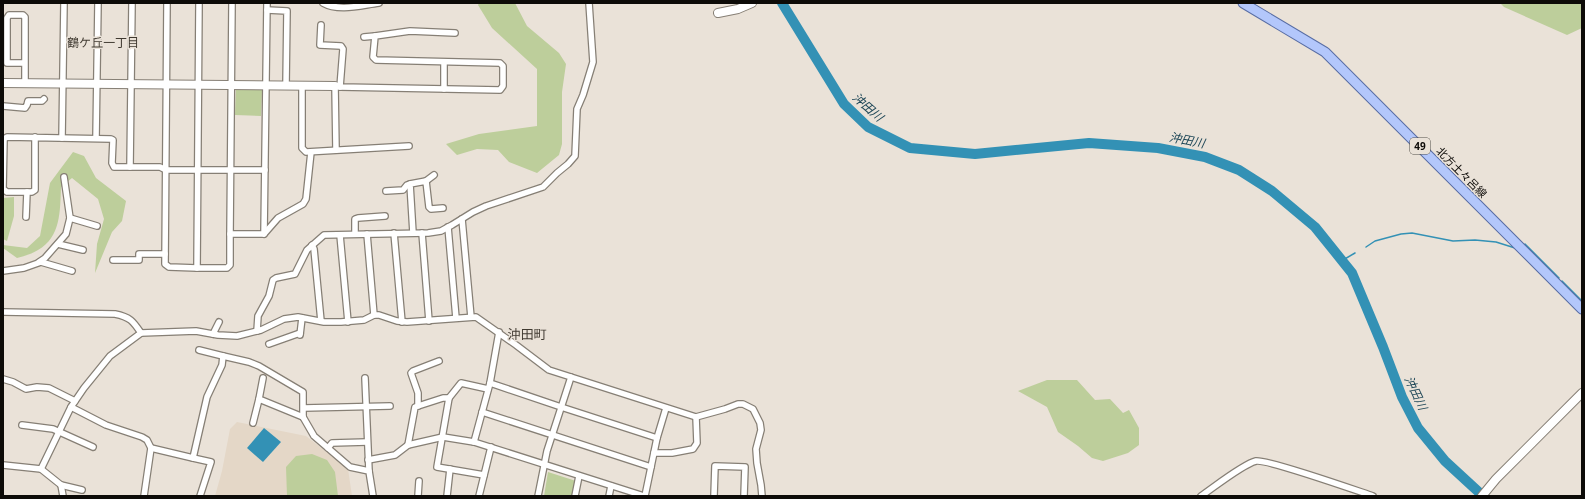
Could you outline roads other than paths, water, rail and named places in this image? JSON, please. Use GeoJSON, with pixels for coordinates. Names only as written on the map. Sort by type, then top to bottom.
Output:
{"type":"FeatureCollection","features":[{"type":"Feature","properties":{"kind":"main road","name":"北方土々呂線"},"geometry":{"type":"LineString","coordinates":[[1247,4],[1325,52],[1582,309]]}},
{"type":"Feature","properties":{"kind":"street"},"geometry":{"type":"LineString","coordinates":[[62,138],[64,3]]}},
{"type":"Feature","properties":{"kind":"street"},"geometry":{"type":"LineString","coordinates":[[96,138],[98,3]]}},
{"type":"Feature","properties":{"kind":"street"},"geometry":{"type":"LineString","coordinates":[[130,167],[132,3]]}},
{"type":"Feature","properties":{"kind":"street"},"geometry":{"type":"LineString","coordinates":[[167,3],[165,264],[169,267],[197,268],[227,268],[230,265],[232,3]]}},
{"type":"Feature","properties":{"kind":"street"},"geometry":{"type":"LineString","coordinates":[[197,268],[199,3]]}},
{"type":"Feature","properties":{"kind":"street"},"geometry":{"type":"LineString","coordinates":[[264,234],[267,3]]}},
{"type":"Feature","properties":{"kind":"street"},"geometry":{"type":"LineString","coordinates":[[323,3],[337,8],[379,3]]}},
{"type":"Feature","properties":{"kind":"street"},"geometry":{"type":"LineString","coordinates":[[257,332],[258,316],[269,296],[274,280],[276,278],[295,274],[307,250],[324,235],[428,233],[448,227],[486,206],[546,185],[575,156],[577,109],[593,62],[589,3]]}},
{"type":"Feature","properties":{"kind":"street"},"geometry":{"type":"LineString","coordinates":[[718,13],[738,9],[752,3]]}},
{"type":"Feature","properties":{"kind":"street"},"geometry":{"type":"LineString","coordinates":[[266,10],[287,11],[286,85]]}},
{"type":"Feature","properties":{"kind":"street"},"geometry":{"type":"LineString","coordinates":[[25,63],[7,63],[7,18],[9,15],[23,15],[25,17],[25,63],[25,83]]}},
{"type":"Feature","properties":{"kind":"street"},"geometry":{"type":"LineString","coordinates":[[321,25],[320,45],[341,46],[343,49],[338,87],[336,150]]}},
{"type":"Feature","properties":{"kind":"street"},"geometry":{"type":"LineString","coordinates":[[364,37],[410,31],[454,33]]}},
{"type":"Feature","properties":{"kind":"street"},"geometry":{"type":"LineString","coordinates":[[3,83],[286,85],[500,90],[503,86],[503,66],[500,63],[376,60],[374,57],[374,36]]}},
{"type":"Feature","properties":{"kind":"street"},"geometry":{"type":"LineString","coordinates":[[444,62],[444,89]]}},
{"type":"Feature","properties":{"kind":"street"},"geometry":{"type":"LineString","coordinates":[[302,86],[302,148],[306,152],[409,146]]}},
{"type":"Feature","properties":{"kind":"street"},"geometry":{"type":"LineString","coordinates":[[3,106],[25,108],[28,101],[42,101],[44,99]]}},
{"type":"Feature","properties":{"kind":"street"},"geometry":{"type":"LineString","coordinates":[[35,137],[35,190],[32,192],[7,192],[3,189],[4,139],[7,136],[111,139],[113,140],[112,163],[114,167],[160,167],[166,170],[265,170]]}},
{"type":"Feature","properties":{"kind":"street"},"geometry":{"type":"LineString","coordinates":[[230,234],[264,234],[278,218],[303,204],[306,199],[311,152]]}},
{"type":"Feature","properties":{"kind":"street"},"geometry":{"type":"LineString","coordinates":[[386,191],[403,190],[407,184],[426,180],[434,175]]}},
{"type":"Feature","properties":{"kind":"street"},"geometry":{"type":"LineString","coordinates":[[3,271],[24,268],[39,262],[45,258],[66,234],[70,218],[64,177]]}},
{"type":"Feature","properties":{"kind":"street"},"geometry":{"type":"LineString","coordinates":[[426,180],[429,207],[431,210],[443,208]]}},
{"type":"Feature","properties":{"kind":"street"},"geometry":{"type":"LineString","coordinates":[[410,184],[413,233]]}},
{"type":"Feature","properties":{"kind":"street"},"geometry":{"type":"LineString","coordinates":[[26,217],[27,192]]}},
{"type":"Feature","properties":{"kind":"street"},"geometry":{"type":"LineString","coordinates":[[355,234],[355,219],[385,216]]}},
{"type":"Feature","properties":{"kind":"street"},"geometry":{"type":"LineString","coordinates":[[70,218],[97,226]]}},
{"type":"Feature","properties":{"kind":"street"},"geometry":{"type":"LineString","coordinates":[[462,219],[471,317]]}},
{"type":"Feature","properties":{"kind":"street"},"geometry":{"type":"LineString","coordinates":[[448,227],[456,318]]}},
{"type":"Feature","properties":{"kind":"street"},"geometry":{"type":"LineString","coordinates":[[394,233],[402,322]]}},
{"type":"Feature","properties":{"kind":"street"},"geometry":{"type":"LineString","coordinates":[[422,233],[429,321]]}},
{"type":"Feature","properties":{"kind":"street"},"geometry":{"type":"LineString","coordinates":[[367,234],[374,315]]}},
{"type":"Feature","properties":{"kind":"street"},"geometry":{"type":"LineString","coordinates":[[340,235],[348,322]]}},
{"type":"Feature","properties":{"kind":"street"},"geometry":{"type":"LineString","coordinates":[[58,244],[83,250]]}},
{"type":"Feature","properties":{"kind":"street"},"geometry":{"type":"LineString","coordinates":[[312,245],[315,257],[321,321]]}},
{"type":"Feature","properties":{"kind":"street"},"geometry":{"type":"LineString","coordinates":[[113,260],[139,260],[139,254],[165,254]]}},
{"type":"Feature","properties":{"kind":"street"},"geometry":{"type":"LineString","coordinates":[[39,262],[72,271]]}},
{"type":"Feature","properties":{"kind":"street"},"geometry":{"type":"LineString","coordinates":[[3,312],[115,314],[126,316],[134,322],[141,333]]}},
{"type":"Feature","properties":{"kind":"street"},"geometry":{"type":"LineString","coordinates":[[41,469],[75,401],[110,356],[141,333],[196,331],[237,336],[257,332],[284,319],[302,318],[321,321],[348,322],[364,320],[374,315],[387,317],[402,322],[476,317],[499,332],[548,370],[696,417],[738,404],[743,404],[753,410],[760,423],[761,430],[756,449],[762,496]]}},
{"type":"Feature","properties":{"kind":"street"},"geometry":{"type":"LineString","coordinates":[[269,344],[300,335],[302,318]]}},
{"type":"Feature","properties":{"kind":"street"},"geometry":{"type":"LineString","coordinates":[[213,334],[219,322]]}},
{"type":"Feature","properties":{"kind":"street"},"geometry":{"type":"LineString","coordinates":[[474,442],[489,386],[499,332]]}},
{"type":"Feature","properties":{"kind":"street"},"geometry":{"type":"LineString","coordinates":[[199,350],[249,362],[259,366],[303,392],[303,417],[314,436],[350,467],[369,471]]}},
{"type":"Feature","properties":{"kind":"street"},"geometry":{"type":"LineString","coordinates":[[193,458],[207,397],[222,365],[223,356]]}},
{"type":"Feature","properties":{"kind":"street"},"geometry":{"type":"LineString","coordinates":[[418,406],[418,393],[411,373],[413,370],[439,361]]}},
{"type":"Feature","properties":{"kind":"street"},"geometry":{"type":"LineString","coordinates":[[538,496],[543,464],[571,377]]}},
{"type":"Feature","properties":{"kind":"street"},"geometry":{"type":"LineString","coordinates":[[253,423],[263,378]]}},
{"type":"Feature","properties":{"kind":"street"},"geometry":{"type":"LineString","coordinates":[[365,378],[368,460],[373,496]]}},
{"type":"Feature","properties":{"kind":"street"},"geometry":{"type":"LineString","coordinates":[[3,379],[26,388],[49,388],[75,401]]}},
{"type":"Feature","properties":{"kind":"street"},"geometry":{"type":"LineString","coordinates":[[484,475],[437,467],[449,398],[462,383],[489,386],[657,438]]}},
{"type":"Feature","properties":{"kind":"street"},"geometry":{"type":"LineString","coordinates":[[1482,496],[1494,481],[1582,393]]}},
{"type":"Feature","properties":{"kind":"street"},"geometry":{"type":"LineString","coordinates":[[408,445],[415,407],[443,398],[449,398]]}},
{"type":"Feature","properties":{"kind":"street"},"geometry":{"type":"LineString","coordinates":[[259,399],[303,417]]}},
{"type":"Feature","properties":{"kind":"street"},"geometry":{"type":"LineString","coordinates":[[304,408],[390,406]]}},
{"type":"Feature","properties":{"kind":"street"},"geometry":{"type":"LineString","coordinates":[[71,407],[106,425],[145,438],[151,448],[144,496]]}},
{"type":"Feature","properties":{"kind":"street"},"geometry":{"type":"LineString","coordinates":[[368,460],[395,455],[408,445],[442,437],[474,442],[644,496],[657,438],[666,408]]}},
{"type":"Feature","properties":{"kind":"street"},"geometry":{"type":"LineString","coordinates":[[482,412],[651,467]]}},
{"type":"Feature","properties":{"kind":"street"},"geometry":{"type":"LineString","coordinates":[[654,453],[672,453],[693,449],[697,444],[696,417]]}},
{"type":"Feature","properties":{"kind":"street"},"geometry":{"type":"LineString","coordinates":[[22,425],[53,429],[93,447]]}},
{"type":"Feature","properties":{"kind":"street"},"geometry":{"type":"LineString","coordinates":[[328,448],[332,442],[367,442]]}},
{"type":"Feature","properties":{"kind":"street"},"geometry":{"type":"LineString","coordinates":[[479,496],[491,447]]}},
{"type":"Feature","properties":{"kind":"street"},"geometry":{"type":"LineString","coordinates":[[151,448],[211,462],[200,496]]}},
{"type":"Feature","properties":{"kind":"street"},"geometry":{"type":"LineString","coordinates":[[1201,496],[1244,467],[1258,461],[1282,467],[1373,496]]}},
{"type":"Feature","properties":{"kind":"street"},"geometry":{"type":"LineString","coordinates":[[3,465],[41,469],[61,485],[82,490]]}},
{"type":"Feature","properties":{"kind":"street"},"geometry":{"type":"LineString","coordinates":[[714,496],[716,466],[745,467],[744,496]]}},
{"type":"Feature","properties":{"kind":"street"},"geometry":{"type":"LineString","coordinates":[[447,496],[450,469]]}},
{"type":"Feature","properties":{"kind":"street"},"geometry":{"type":"LineString","coordinates":[[575,496],[579,476]]}},
{"type":"Feature","properties":{"kind":"street"},"geometry":{"type":"LineString","coordinates":[[418,496],[419,481]]}},
{"type":"Feature","properties":{"kind":"street"},"geometry":{"type":"LineString","coordinates":[[61,485],[63,496]]}},
{"type":"Feature","properties":{"kind":"street"},"geometry":{"type":"LineString","coordinates":[[609,496],[611,486]]}},
{"type":"Feature","properties":{"kind":"water"},"geometry":{"type":"Polygon","coordinates":[[[264,428],[281,442],[263,462],[247,448],[264,428]]]}},
{"type":"Feature","properties":{"kind":"waterway","name":"沖田川"},"geometry":{"type":"LineString","coordinates":[[782,3],[844,104],[868,127],[910,148],[975,154],[1089,143],[1158,148],[1205,157],[1239,170],[1272,191],[1315,227],[1352,273],[1402,397],[1418,428],[1445,461],[1483,496]]}},
{"type":"Feature","properties":{"kind":"waterway"},"geometry":{"type":"LineString","coordinates":[[1366,247],[1375,241],[1401,234],[1412,233],[1453,241],[1475,240],[1496,242],[1515,248]]}},
{"type":"Feature","properties":{"kind":"waterway"},"geometry":{"type":"LineString","coordinates":[[1525,244],[1559,278]]}},
{"type":"Feature","properties":{"kind":"waterway"},"geometry":{"type":"LineString","coordinates":[[1343,260],[1355,253]]}},
{"type":"Feature","properties":{"kind":"waterway"},"geometry":{"type":"LineString","coordinates":[[1562,281],[1582,301]]}},
{"type":"Feature","properties":{"kind":"district","name":"鶴ケ丘一丁目"},"geometry":{"type":"Point","coordinates":[103,42]}},
{"type":"Feature","properties":{"kind":"district","name":"沖田町"},"geometry":{"type":"Point","coordinates":[527,334]}}]}
